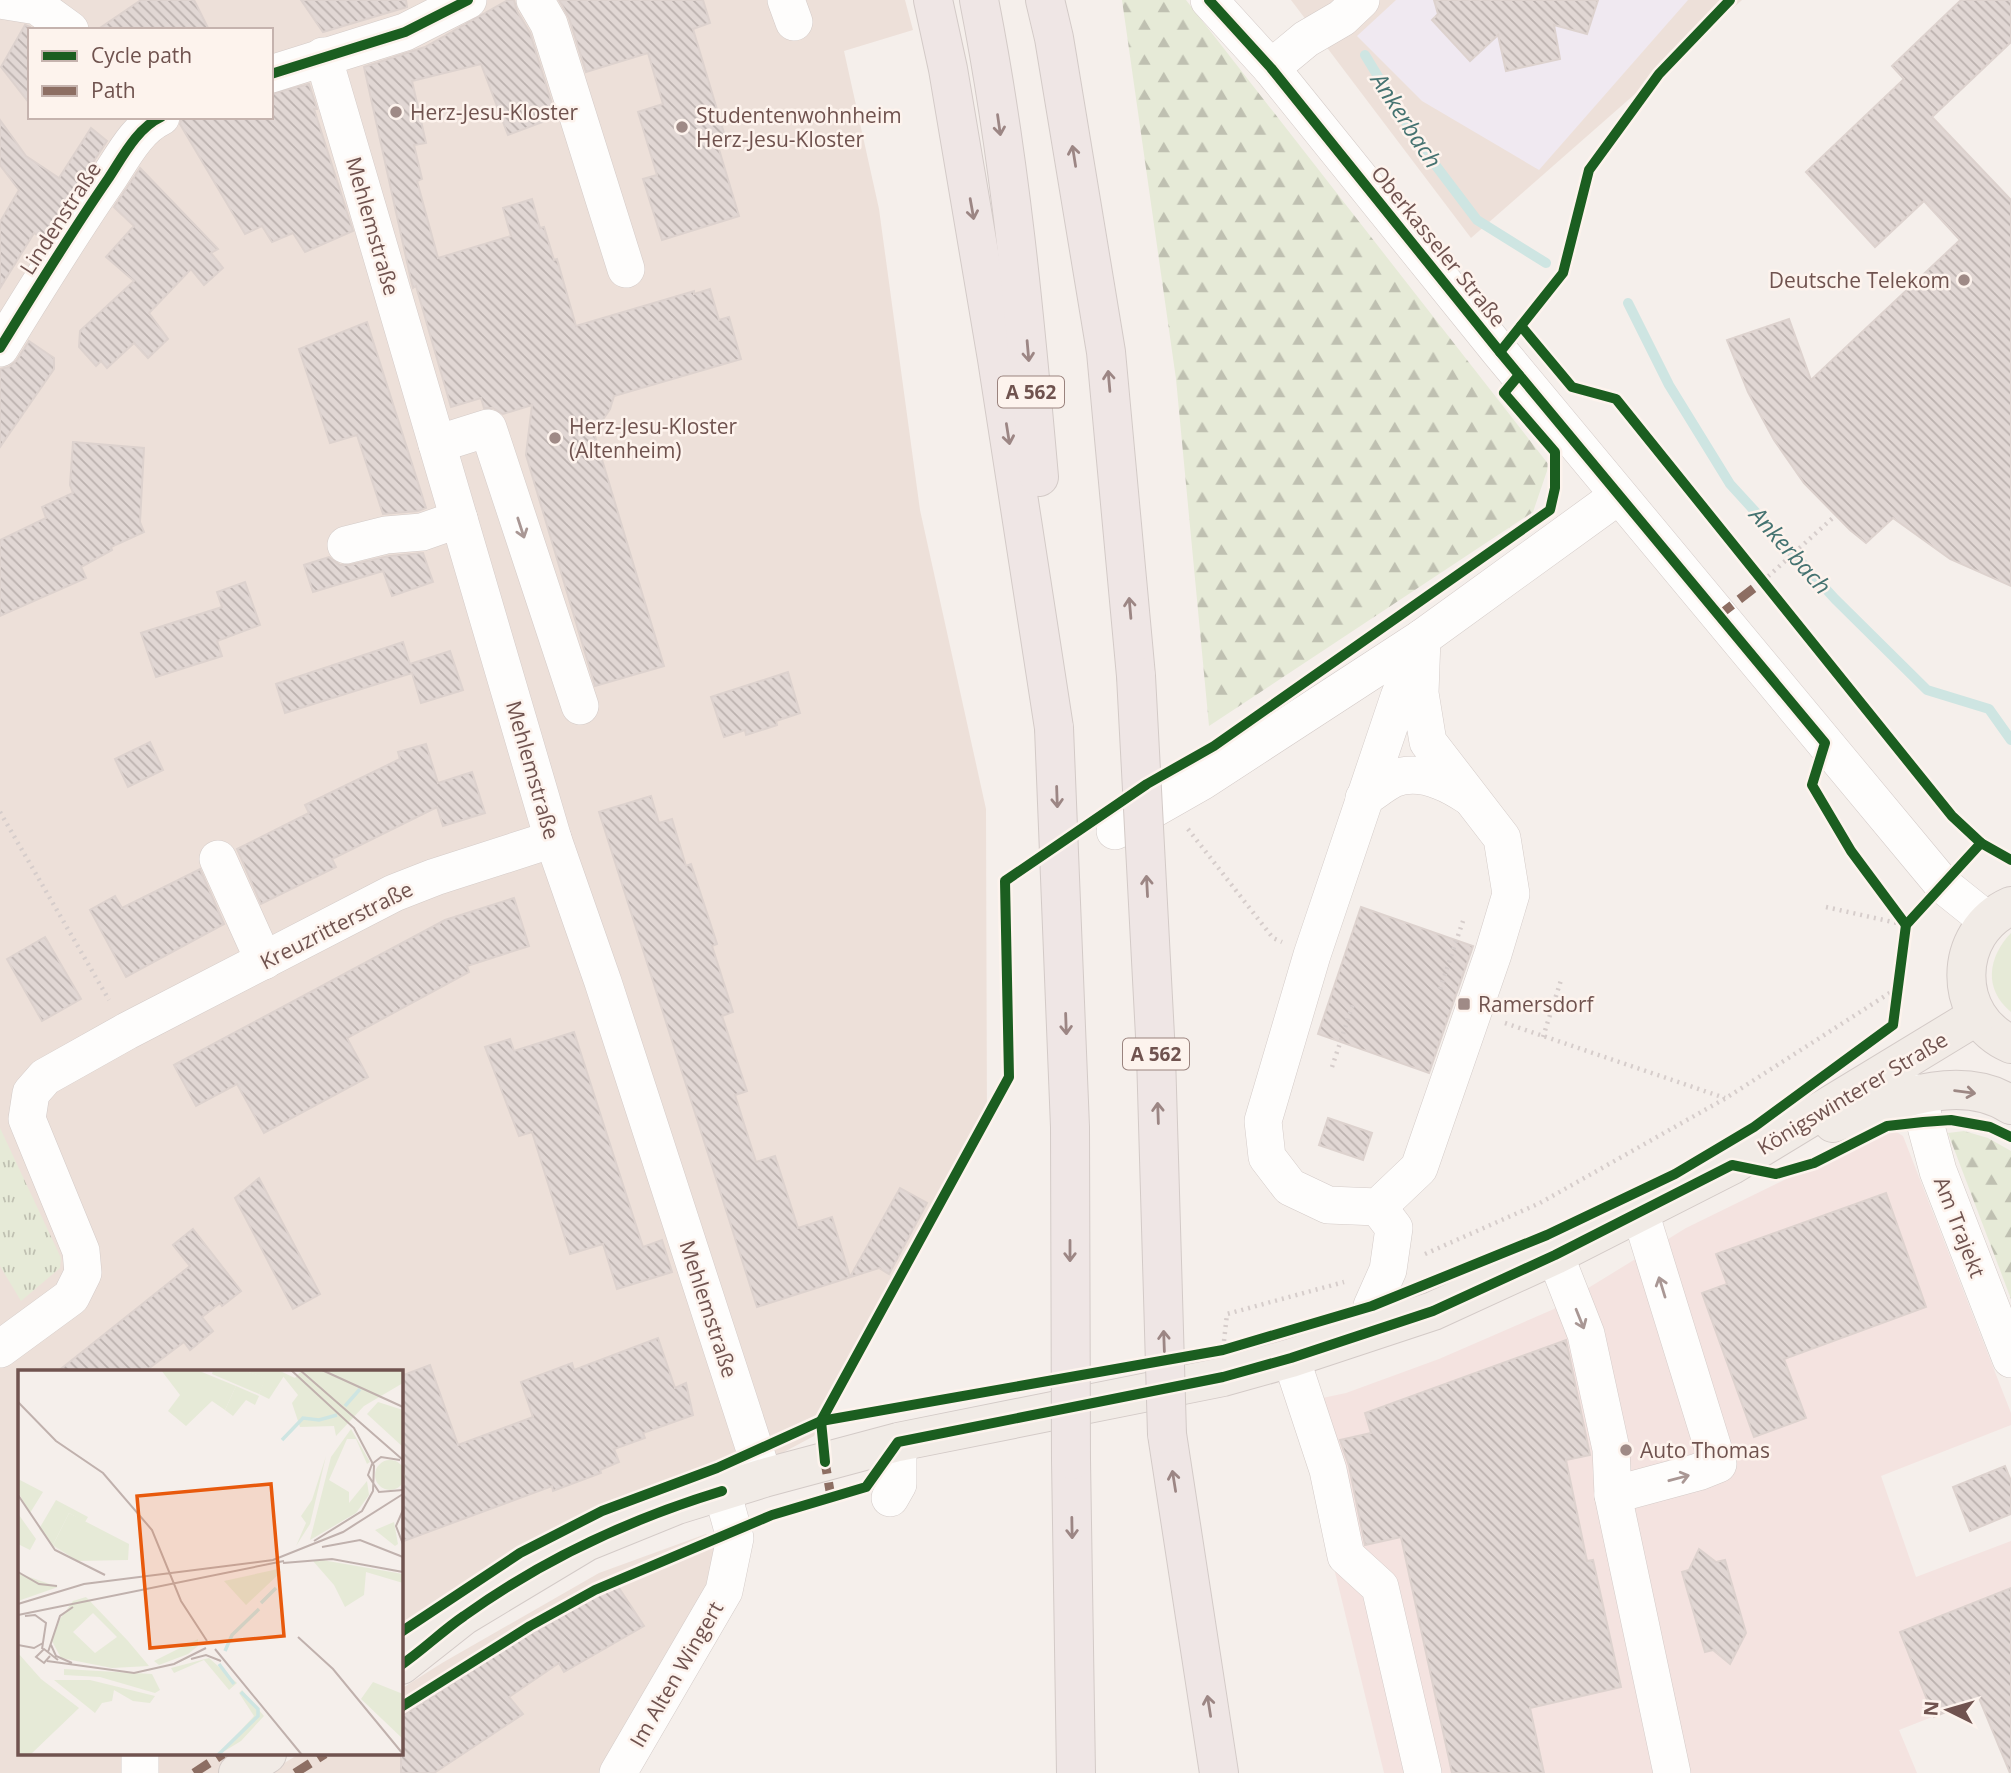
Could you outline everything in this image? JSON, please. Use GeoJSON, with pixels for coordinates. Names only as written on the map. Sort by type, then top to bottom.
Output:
{"type":"FeatureCollection","features":[{"type":"Feature","properties":{"kind":"highway"},"geometry":{"type":"LineString","coordinates":[[933,0],[948,69],[997,359],[1054,729]]}},
{"type":"Feature","properties":{"kind":"highway","name":"A 562"},"geometry":{"type":"LineString","coordinates":[[979,0],[990,57],[1025,318],[1044,543],[1070,1127],[1076,1773]]}},
{"type":"Feature","properties":{"kind":"highway","name":"A 562"},"geometry":{"type":"LineString","coordinates":[[1045,0],[1054,38],[1106,352],[1136,676],[1156,1055],[1167,1434],[1219,1773]]}},
{"type":"Feature","properties":{"kind":"highway"},"geometry":{"type":"LineString","coordinates":[[1053,0],[1054,38]]}},
{"type":"Feature","properties":{"kind":"main road"},"geometry":{"type":"LineString","coordinates":[[1999,913],[1973,942],[1965,966],[1965,984],[1977,1016],[1989,1030],[2011,1044]]}},
{"type":"Feature","properties":{"kind":"main road","name":"Königswinterer Straße"},"geometry":{"type":"LineString","coordinates":[[402,1664],[463,1616],[586,1542],[677,1505],[764,1478],[898,1442],[1223,1377],[1291,1358],[1433,1311],[1555,1255],[1759,1150],[1977,1016]]}},
{"type":"Feature","properties":{"kind":"main road"},"geometry":{"type":"LineString","coordinates":[[1759,1150],[1917,1093],[1964,1090],[2001,1098],[2011,1105]]}},
{"type":"Feature","properties":{"kind":"main road"},"geometry":{"type":"LineString","coordinates":[[238,1773],[264,1756]]}},
{"type":"Feature","properties":{"kind":"street"},"geometry":{"type":"LineString","coordinates":[[273,73],[405,32],[468,0]]}},
{"type":"Feature","properties":{"kind":"street"},"geometry":{"type":"LineString","coordinates":[[535,0],[549,24],[626,269]]}},
{"type":"Feature","properties":{"kind":"street","name":"Oberkasseler Straße"},"geometry":{"type":"LineString","coordinates":[[1209,0],[1271,68],[1618,496],[1943,885],[1999,913]]}},
{"type":"Feature","properties":{"kind":"street"},"geometry":{"type":"LineString","coordinates":[[1271,68],[1306,40],[1342,18],[1361,0]]}},
{"type":"Feature","properties":{"kind":"street"},"geometry":{"type":"LineString","coordinates":[[0,1],[37,6],[67,28]]}},
{"type":"Feature","properties":{"kind":"street","name":"Mehlemstraße"},"geometry":{"type":"LineString","coordinates":[[323,56],[553,839],[603,982],[764,1478]]}},
{"type":"Feature","properties":{"kind":"street","name":"Lindenstraße"},"geometry":{"type":"LineString","coordinates":[[0,348],[68,237],[136,139],[154,119]]}},
{"type":"Feature","properties":{"kind":"street"},"geometry":{"type":"LineString","coordinates":[[437,444],[488,428],[580,706]]}},
{"type":"Feature","properties":{"kind":"street"},"geometry":{"type":"LineString","coordinates":[[1115,831],[1201,782],[1422,638],[1618,496]]}},
{"type":"Feature","properties":{"kind":"street"},"geometry":{"type":"LineString","coordinates":[[346,545],[386,535],[422,532],[459,519]]}},
{"type":"Feature","properties":{"kind":"street"},"geometry":{"type":"LineString","coordinates":[[1422,638],[1420,693],[1428,742],[1502,838],[1511,894],[1419,1168],[1378,1206],[1328,1205],[1290,1186],[1267,1157],[1263,1121],[1312,955],[1399,697],[1422,638]]}},
{"type":"Feature","properties":{"kind":"street"},"geometry":{"type":"LineString","coordinates":[[1364,798],[1394,778],[1419,776],[1445,781],[1475,800]]}},
{"type":"Feature","properties":{"kind":"street","name":"Kreuzritterstraße"},"geometry":{"type":"LineString","coordinates":[[0,1349],[71,1297],[83,1273],[81,1251],[26,1119],[15,1100],[46,1077],[127,1031],[394,893],[553,839]]}},
{"type":"Feature","properties":{"kind":"street"},"geometry":{"type":"LineString","coordinates":[[218,859],[264,961]]}},
{"type":"Feature","properties":{"kind":"street","name":"Am Trajekt"},"geometry":{"type":"LineString","coordinates":[[1917,1093],[1938,1171],[2011,1359]]}},
{"type":"Feature","properties":{"kind":"street"},"geometry":{"type":"LineString","coordinates":[[1366,1332],[1372,1306],[1388,1270],[1394,1228],[1378,1206]]}},
{"type":"Feature","properties":{"kind":"street"},"geometry":{"type":"LineString","coordinates":[[1613,1495],[1718,1464],[1640,1212]]}},
{"type":"Feature","properties":{"kind":"street"},"geometry":{"type":"LineString","coordinates":[[1555,1255],[1587,1334],[1611,1449],[1613,1495],[1672,1773]]}},
{"type":"Feature","properties":{"kind":"street"},"geometry":{"type":"LineString","coordinates":[[1291,1358],[1328,1469],[1346,1556],[1380,1587],[1423,1773]]}},
{"type":"Feature","properties":{"kind":"street"},"geometry":{"type":"LineString","coordinates":[[890,1498],[898,1484],[898,1442]]}},
{"type":"Feature","properties":{"kind":"street","name":"Im Alten Wingert"},"geometry":{"type":"LineString","coordinates":[[618,1773],[724,1591],[735,1538],[722,1491]]}},
{"type":"Feature","properties":{"kind":"path"},"geometry":{"type":"LineString","coordinates":[[1763,581],[1836,515]]}},
{"type":"Feature","properties":{"kind":"path"},"geometry":{"type":"LineString","coordinates":[[1166,802],[1273,939],[1312,955]]}},
{"type":"Feature","properties":{"kind":"path"},"geometry":{"type":"LineString","coordinates":[[0,811],[127,1031]]}},
{"type":"Feature","properties":{"kind":"path"},"geometry":{"type":"LineString","coordinates":[[1826,907],[1906,925]]}},
{"type":"Feature","properties":{"kind":"path"},"geometry":{"type":"LineString","coordinates":[[1440,989],[1463,920]]}},
{"type":"Feature","properties":{"kind":"path"},"geometry":{"type":"LineString","coordinates":[[1562,977],[1543,1037],[1726,1098]]}},
{"type":"Feature","properties":{"kind":"path"},"geometry":{"type":"LineString","coordinates":[[1235,1346],[1223,1350],[1227,1314],[1388,1270],[1540,1203],[1726,1098],[1899,987]]}},
{"type":"Feature","properties":{"kind":"path"},"geometry":{"type":"LineString","coordinates":[[1897,999],[1899,987]]}},
{"type":"Feature","properties":{"kind":"path"},"geometry":{"type":"LineString","coordinates":[[1332,1067],[1353,1004]]}},
{"type":"Feature","properties":{"kind":"shaded area"},"geometry":{"type":"Polygon","coordinates":[[[0,0],[905,0],[913,30],[844,51],[879,209],[920,510],[986,809],[987,1130],[814,1436],[402,1655],[402,1370],[18,1370],[18,1756],[251,1756],[224,1773],[0,1773],[0,0]]]}},
{"type":"Feature","properties":{"kind":"shaded area"},"geometry":{"type":"Polygon","coordinates":[[[1291,0],[1742,0],[1471,238],[1291,0]]]}},
{"type":"Feature","properties":{"kind":"shaded area"},"geometry":{"type":"Polygon","coordinates":[[[1396,0],[1688,0],[1539,170],[1422,101],[1357,36],[1396,0]]]}},
{"type":"Feature","properties":{"kind":"shaded area","name":"Auto Thomas"},"geometry":{"type":"Polygon","coordinates":[[[1890,1128],[1903,1136],[2011,1413],[2011,1425],[1881,1476],[1916,1577],[2011,1541],[2011,1686],[1899,1730],[1917,1773],[1384,1773],[1294,1404],[1346,1393],[1439,1359],[1554,1309],[1686,1228],[1890,1128]]]}},
{"type":"Feature","properties":{"kind":"shaded area"},"geometry":{"type":"Polygon","coordinates":[[[706,1534],[719,1544],[721,1579],[611,1773],[268,1773],[296,1756],[402,1756],[402,1688],[599,1573],[706,1534]]]}},
{"type":"Feature","properties":{"kind":"green space"},"geometry":{"type":"Polygon","coordinates":[[[1122,0],[1186,0],[1549,465],[1533,512],[1209,726],[1176,379],[1122,0]]]}},
{"type":"Feature","properties":{"kind":"green space"},"geometry":{"type":"Polygon","coordinates":[[[2011,933],[2011,1012],[1996,993],[1992,973],[1997,952],[2011,933]]]}},
{"type":"Feature","properties":{"kind":"green space"},"geometry":{"type":"Polygon","coordinates":[[[0,1128],[61,1258],[60,1268],[21,1301],[0,1266],[0,1128]]]}},
{"type":"Feature","properties":{"kind":"green space"},"geometry":{"type":"Polygon","coordinates":[[[1964,1131],[1988,1138],[2011,1151],[2011,1299],[1948,1133],[1964,1131]]]}},
{"type":"Feature","properties":{"kind":"building"},"geometry":{"type":"Polygon","coordinates":[[[141,0],[194,0],[208,28],[100,28],[141,0]]]}},
{"type":"Feature","properties":{"kind":"building"},"geometry":{"type":"Polygon","coordinates":[[[301,0],[406,0],[407,7],[323,32],[301,0]]]}},
{"type":"Feature","properties":{"kind":"building"},"geometry":{"type":"Polygon","coordinates":[[[508,0],[514,0],[530,33],[556,117],[508,135],[481,64],[412,81],[426,143],[414,145],[422,179],[417,181],[438,258],[511,236],[503,208],[532,199],[540,228],[544,227],[554,260],[557,259],[576,326],[694,291],[694,294],[710,289],[719,320],[729,317],[741,359],[614,396],[610,409],[594,433],[664,666],[595,686],[526,455],[532,405],[503,414],[493,408],[484,408],[481,398],[451,407],[416,286],[413,288],[364,67],[425,47],[508,0]]]}},
{"type":"Feature","properties":{"kind":"building","name":"Studentenwohnheim Herz-Jesu-Kloster"},"geometry":{"type":"Polygon","coordinates":[[[559,0],[703,0],[710,23],[693,29],[727,143],[718,146],[739,216],[662,240],[643,179],[657,175],[638,112],[663,104],[648,53],[586,72],[569,18],[559,0]]]}},
{"type":"Feature","properties":{"kind":"building"},"geometry":{"type":"Polygon","coordinates":[[[1434,0],[1598,0],[1587,34],[1554,25],[1560,59],[1506,71],[1498,35],[1470,61],[1432,20],[1438,14],[1434,0]]]}},
{"type":"Feature","properties":{"kind":"building","name":"Deutsche Telekom"},"geometry":{"type":"Polygon","coordinates":[[[1961,0],[2011,0],[2011,42],[1932,117],[2011,200],[2011,586],[1950,559],[1893,518],[1866,543],[1850,530],[1804,483],[1774,440],[1748,392],[1727,340],[1789,319],[1811,380],[1960,240],[1924,201],[1875,247],[1806,172],[1904,79],[1892,66],[1961,0]]]}},
{"type":"Feature","properties":{"kind":"building"},"geometry":{"type":"Polygon","coordinates":[[[25,25],[30,27],[28,101],[1,67],[25,25]]]}},
{"type":"Feature","properties":{"kind":"building"},"geometry":{"type":"Polygon","coordinates":[[[309,84],[317,109],[314,109],[353,231],[305,252],[293,233],[272,242],[262,226],[245,234],[180,124],[181,119],[273,119],[273,93],[309,84]]]}},
{"type":"Feature","properties":{"kind":"building"},"geometry":{"type":"Polygon","coordinates":[[[0,120],[26,156],[59,178],[91,128],[107,141],[43,239],[34,233],[0,288],[0,222],[19,190],[0,165],[0,120]]]}},
{"type":"Feature","properties":{"kind":"building"},"geometry":{"type":"Polygon","coordinates":[[[140,168],[218,249],[211,253],[223,268],[204,285],[191,269],[149,313],[168,339],[148,358],[134,343],[107,368],[101,361],[96,366],[79,347],[80,331],[134,281],[106,257],[134,226],[114,207],[140,168]]]}},
{"type":"Feature","properties":{"kind":"building"},"geometry":{"type":"Polygon","coordinates":[[[367,322],[426,508],[418,511],[383,514],[357,435],[330,443],[299,349],[367,322]]]}},
{"type":"Feature","properties":{"kind":"building"},"geometry":{"type":"Polygon","coordinates":[[[29,341],[54,358],[54,369],[0,447],[0,369],[9,367],[17,360],[29,341]]]}},
{"type":"Feature","properties":{"kind":"building"},"geometry":{"type":"Polygon","coordinates":[[[73,442],[144,448],[140,522],[144,532],[111,547],[112,550],[81,567],[86,578],[0,616],[0,540],[46,518],[42,507],[73,493],[70,485],[73,442]]]}},
{"type":"Feature","properties":{"kind":"building"},"geometry":{"type":"Polygon","coordinates":[[[423,553],[433,582],[392,596],[383,571],[313,592],[304,565],[329,557],[340,565],[350,565],[389,556],[423,553]]]}},
{"type":"Feature","properties":{"kind":"building"},"geometry":{"type":"Polygon","coordinates":[[[245,582],[260,625],[217,641],[222,656],[156,677],[141,633],[222,607],[217,592],[245,582]]]}},
{"type":"Feature","properties":{"kind":"building"},"geometry":{"type":"Polygon","coordinates":[[[403,642],[410,664],[450,651],[463,690],[421,703],[412,673],[285,713],[276,684],[403,642]]]}},
{"type":"Feature","properties":{"kind":"building"},"geometry":{"type":"Polygon","coordinates":[[[788,672],[800,713],[776,721],[777,725],[746,735],[745,730],[724,737],[711,697],[788,672]]]}},
{"type":"Feature","properties":{"kind":"building"},"geometry":{"type":"Polygon","coordinates":[[[150,742],[163,770],[128,787],[115,759],[150,742]]]}},
{"type":"Feature","properties":{"kind":"building"},"geometry":{"type":"Polygon","coordinates":[[[426,744],[438,783],[472,772],[485,813],[443,826],[437,807],[332,859],[336,867],[261,904],[237,849],[309,813],[305,805],[400,759],[398,752],[426,744]]]}},
{"type":"Feature","properties":{"kind":"building"},"geometry":{"type":"Polygon","coordinates":[[[651,796],[659,823],[672,819],[686,866],[691,864],[717,944],[712,946],[733,1012],[722,1016],[747,1091],[735,1095],[756,1162],[775,1156],[798,1228],[832,1217],[850,1277],[900,1188],[927,1203],[889,1274],[879,1268],[757,1307],[599,812],[651,796]]]}},
{"type":"Feature","properties":{"kind":"building"},"geometry":{"type":"Polygon","coordinates":[[[200,869],[224,924],[126,977],[90,910],[115,896],[122,908],[200,869]]]}},
{"type":"Feature","properties":{"kind":"building"},"geometry":{"type":"Polygon","coordinates":[[[514,898],[529,946],[467,966],[469,972],[347,1038],[368,1077],[264,1133],[237,1084],[196,1106],[174,1065],[445,920],[514,898]]]}},
{"type":"Feature","properties":{"kind":"building"},"geometry":{"type":"Polygon","coordinates":[[[1361,907],[1473,946],[1429,1073],[1318,1034],[1361,907]]]}},
{"type":"Feature","properties":{"kind":"building"},"geometry":{"type":"Polygon","coordinates":[[[45,937],[81,999],[42,1021],[7,959],[45,937]]]}},
{"type":"Feature","properties":{"kind":"building"},"geometry":{"type":"Polygon","coordinates":[[[574,1032],[643,1247],[662,1240],[672,1272],[617,1289],[603,1244],[570,1254],[532,1132],[519,1136],[485,1047],[510,1039],[514,1051],[574,1032]]]}},
{"type":"Feature","properties":{"kind":"building"},"geometry":{"type":"Polygon","coordinates":[[[1328,1118],[1372,1133],[1363,1160],[1319,1145],[1328,1118]]]}},
{"type":"Feature","properties":{"kind":"building"},"geometry":{"type":"Polygon","coordinates":[[[259,1178],[320,1294],[293,1309],[235,1198],[259,1178]]]}},
{"type":"Feature","properties":{"kind":"building"},"geometry":{"type":"Polygon","coordinates":[[[1886,1193],[1926,1307],[1784,1359],[1806,1418],[1754,1437],[1702,1293],[1727,1284],[1716,1254],[1886,1193]]]}},
{"type":"Feature","properties":{"kind":"building"},"geometry":{"type":"Polygon","coordinates":[[[193,1229],[241,1291],[202,1317],[213,1331],[190,1350],[184,1342],[147,1370],[60,1370],[190,1266],[173,1245],[193,1229]]]}},
{"type":"Feature","properties":{"kind":"building"},"geometry":{"type":"Polygon","coordinates":[[[658,1338],[675,1388],[686,1383],[693,1415],[643,1433],[645,1438],[614,1449],[619,1462],[600,1470],[601,1473],[553,1491],[552,1486],[402,1542],[402,1376],[430,1365],[458,1445],[533,1417],[521,1382],[572,1363],[574,1370],[658,1338]]]}},
{"type":"Feature","properties":{"kind":"building"},"geometry":{"type":"Polygon","coordinates":[[[1566,1340],[1590,1455],[1566,1460],[1587,1561],[1593,1560],[1621,1687],[1530,1708],[1544,1773],[1452,1773],[1401,1537],[1365,1545],[1349,1466],[1340,1440],[1371,1433],[1365,1413],[1566,1340]]]}},
{"type":"Feature","properties":{"kind":"building"},"geometry":{"type":"Polygon","coordinates":[[[2005,1466],[2011,1481],[2011,1514],[1970,1531],[1953,1487],[2005,1466]]]}},
{"type":"Feature","properties":{"kind":"building"},"geometry":{"type":"Polygon","coordinates":[[[1699,1549],[1716,1562],[1725,1560],[1746,1633],[1730,1664],[1713,1650],[1705,1652],[1682,1572],[1689,1570],[1699,1549]]]}},
{"type":"Feature","properties":{"kind":"building"},"geometry":{"type":"Polygon","coordinates":[[[617,1585],[644,1626],[564,1672],[559,1663],[509,1697],[523,1714],[434,1773],[401,1773],[402,1716],[511,1645],[617,1585]]]}},
{"type":"Feature","properties":{"kind":"building"},"geometry":{"type":"Polygon","coordinates":[[[2011,1588],[2010,1773],[1979,1698],[1934,1717],[1900,1632],[2011,1588]]]}},
{"type":"Feature","properties":{"kind":"waterway","name":"Ankerbach"},"geometry":{"type":"LineString","coordinates":[[1365,55],[1418,142],[1477,220],[1546,263]]}},
{"type":"Feature","properties":{"kind":"waterway","name":"Ankerbach"},"geometry":{"type":"LineString","coordinates":[[1628,303],[1669,385],[1730,484],[1835,599],[1927,690],[1989,709],[2011,740]]}},
{"type":"Feature","properties":{"kind":"marked path"},"geometry":{"type":"LineString","coordinates":[[1718,616],[1763,581]]}},
{"type":"Feature","properties":{"kind":"marked path"},"geometry":{"type":"LineString","coordinates":[[824,1456],[831,1497]]}},
{"type":"Feature","properties":{"kind":"marked path"},"geometry":{"type":"LineString","coordinates":[[194,1773],[220,1756]]}},
{"type":"Feature","properties":{"kind":"marked path"},"geometry":{"type":"LineString","coordinates":[[295,1773],[322,1756]]}},
{"type":"Feature","properties":{"kind":"cycle path"},"geometry":{"type":"LineString","coordinates":[[273,73],[405,32],[468,0]]}},
{"type":"Feature","properties":{"kind":"cycle path"},"geometry":{"type":"LineString","coordinates":[[1209,0],[1271,68],[1500,352],[1825,743],[1812,785],[1851,851],[1906,925]]}},
{"type":"Feature","properties":{"kind":"cycle path"},"geometry":{"type":"LineString","coordinates":[[1500,352],[1563,273],[1589,170],[1659,74],[1730,0]]}},
{"type":"Feature","properties":{"kind":"cycle path"},"geometry":{"type":"LineString","coordinates":[[0,348],[125,153],[137,136],[157,119]]}},
{"type":"Feature","properties":{"kind":"cycle path"},"geometry":{"type":"LineString","coordinates":[[1521,326],[1572,387],[1616,399],[1952,816],[1981,843],[2011,860]]}},
{"type":"Feature","properties":{"kind":"cycle path"},"geometry":{"type":"LineString","coordinates":[[825,1462],[821,1421],[1009,1077],[1005,881],[1147,784],[1214,746],[1550,510],[1555,488],[1555,452],[1504,393],[1519,375]]}},
{"type":"Feature","properties":{"kind":"cycle path"},"geometry":{"type":"LineString","coordinates":[[402,1631],[520,1553],[602,1511],[717,1468],[821,1421],[1223,1350],[1372,1306],[1547,1235],[1675,1174],[1754,1127],[1893,1025],[1906,925],[1981,843]]}},
{"type":"Feature","properties":{"kind":"cycle path"},"geometry":{"type":"LineString","coordinates":[[402,1706],[530,1626],[595,1590],[772,1515],[866,1487],[898,1442],[1223,1377],[1291,1358],[1433,1311],[1555,1255],[1732,1165],[1776,1174],[1814,1163],[1887,1126],[1923,1122],[1951,1120],[1990,1127],[2011,1137]]}},
{"type":"Feature","properties":{"kind":"cycle path"},"geometry":{"type":"LineString","coordinates":[[402,1664],[464,1616],[556,1559],[654,1514],[722,1491]]}},
{"type":"Feature","properties":{"kind":"place","name":"Herz-Jesu-Kloster"},"geometry":{"type":"Point","coordinates":[396,112]}},
{"type":"Feature","properties":{"kind":"place","name":"Studentenwohnheim Herz-Jesu-Kloster"},"geometry":{"type":"Point","coordinates":[682,127]}},
{"type":"Feature","properties":{"kind":"place","name":"Deutsche Telekom"},"geometry":{"type":"Point","coordinates":[1964,280]}},
{"type":"Feature","properties":{"kind":"place","name":"Herz-Jesu-Kloster (Altenheim)"},"geometry":{"type":"Point","coordinates":[555,438]}},
{"type":"Feature","properties":{"kind":"place","name":"Ramersdorf"},"geometry":{"type":"Point","coordinates":[1464,1004]}},
{"type":"Feature","properties":{"kind":"place","name":"Auto Thomas"},"geometry":{"type":"Point","coordinates":[1626,1450]}}]}
